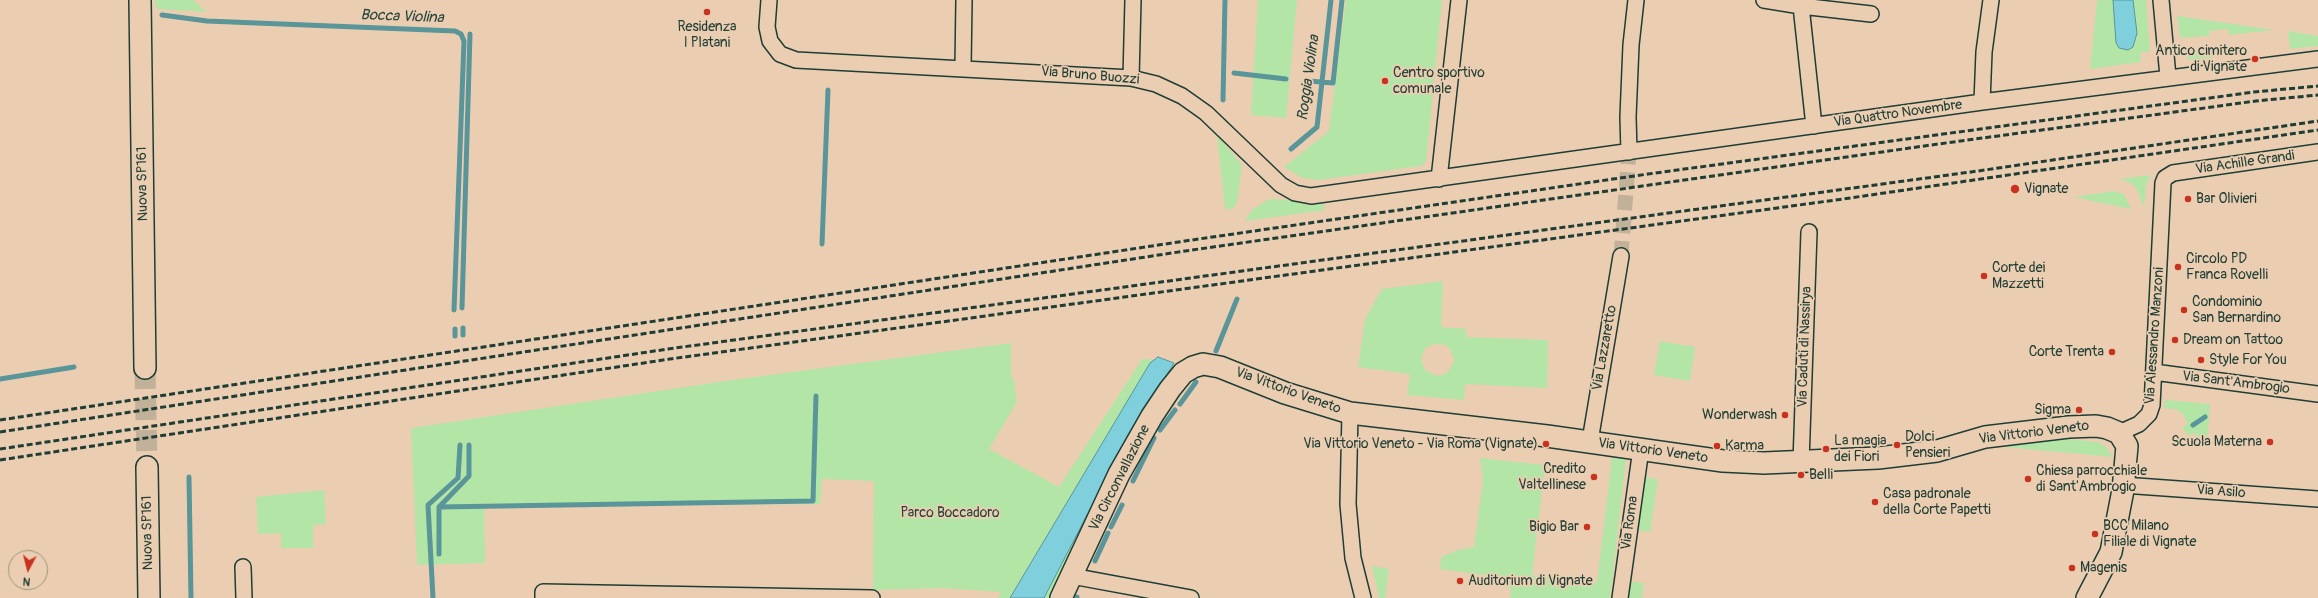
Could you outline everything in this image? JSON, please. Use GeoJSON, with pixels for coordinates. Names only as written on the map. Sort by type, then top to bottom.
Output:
{"type":"FeatureCollection","features":[{"type":"Feature","properties":{"kind":"street","name":"Nuova SP161"},"geometry":{"type":"LineString","coordinates":[[140,0],[145,368]]}},
{"type":"Feature","properties":{"kind":"street","name":"Via Bruno Buozzi"},"geometry":{"type":"LineString","coordinates":[[769,0],[767,33],[774,48],[785,56],[796,60],[963,67],[1131,78],[1165,88],[1194,104],[1213,120],[1277,182],[1295,193],[1322,196],[1629,152]]}},
{"type":"Feature","properties":{"kind":"street"},"geometry":{"type":"LineString","coordinates":[[963,67],[964,0]]}},
{"type":"Feature","properties":{"kind":"street"},"geometry":{"type":"LineString","coordinates":[[1131,78],[1133,0]]}},
{"type":"Feature","properties":{"kind":"street"},"geometry":{"type":"LineString","coordinates":[[1440,179],[1459,0]]}},
{"type":"Feature","properties":{"kind":"street"},"geometry":{"type":"LineString","coordinates":[[1629,152],[1628,117],[1631,45],[1636,0]]}},
{"type":"Feature","properties":{"kind":"street"},"geometry":{"type":"LineString","coordinates":[[1764,0],[1871,14]]}},
{"type":"Feature","properties":{"kind":"street"},"geometry":{"type":"LineString","coordinates":[[1982,102],[1984,52],[1991,0]]}},
{"type":"Feature","properties":{"kind":"street"},"geometry":{"type":"LineString","coordinates":[[2161,0],[2168,77]]}},
{"type":"Feature","properties":{"kind":"street"},"geometry":{"type":"LineString","coordinates":[[1801,6],[1814,126]]}},
{"type":"Feature","properties":{"kind":"street","name":"Via Quattro Novembre"},"geometry":{"type":"LineString","coordinates":[[1629,152],[1982,102],[2318,59]]}},
{"type":"Feature","properties":{"kind":"street","name":"Via Achille Grandi"},"geometry":{"type":"LineString","coordinates":[[2172,173],[2318,152]]}},
{"type":"Feature","properties":{"kind":"street","name":"Via Alessandro Manzoni"},"geometry":{"type":"LineString","coordinates":[[2119,433],[2133,428],[2148,414],[2152,401],[2163,182],[2166,176],[2172,173]]}},
{"type":"Feature","properties":{"kind":"street","name":"Via Caduti di Nassirya"},"geometry":{"type":"LineString","coordinates":[[1801,462],[1809,232]]}},
{"type":"Feature","properties":{"kind":"street","name":"Via Lazzaretto"},"geometry":{"type":"LineString","coordinates":[[1590,441],[1621,256]]}},
{"type":"Feature","properties":{"kind":"street","name":"Via Vittorio Veneto"},"geometry":{"type":"LineString","coordinates":[[1193,367],[1203,364],[1220,367],[1285,393],[1350,414],[1590,441],[1723,461],[1801,462],[1878,458],[1937,451],[1985,437],[2069,427],[2096,426],[2119,433]]}},
{"type":"Feature","properties":{"kind":"street","name":"Via Circonvallazione"},"geometry":{"type":"LineString","coordinates":[[1061,598],[1119,474],[1137,440],[1170,389],[1183,373],[1193,367]]}},
{"type":"Feature","properties":{"kind":"street","name":"Via Sant'Ambrogio"},"geometry":{"type":"LineString","coordinates":[[2154,372],[2318,394]]}},
{"type":"Feature","properties":{"kind":"street"},"geometry":{"type":"LineString","coordinates":[[1350,414],[1348,504],[1353,558],[1363,598]]}},
{"type":"Feature","properties":{"kind":"street"},"geometry":{"type":"LineString","coordinates":[[2087,598],[2111,552],[2124,485],[2128,449],[2119,433]]}},
{"type":"Feature","properties":{"kind":"street","name":"Via Roma"},"geometry":{"type":"LineString","coordinates":[[1620,598],[1641,449]]}},
{"type":"Feature","properties":{"kind":"street","name":"Nuova SP161"},"geometry":{"type":"LineString","coordinates":[[147,467],[149,598]]}},
{"type":"Feature","properties":{"kind":"street","name":"Via Asilo"},"geometry":{"type":"LineString","coordinates":[[2124,485],[2318,499]]}},
{"type":"Feature","properties":{"kind":"street"},"geometry":{"type":"LineString","coordinates":[[243,567],[244,598]]}},
{"type":"Feature","properties":{"kind":"street"},"geometry":{"type":"LineString","coordinates":[[1072,576],[1192,598]]}},
{"type":"Feature","properties":{"kind":"street"},"geometry":{"type":"LineString","coordinates":[[543,595],[872,598]]}},
{"type":"Feature","properties":{"kind":"green space"},"geometry":{"type":"Polygon","coordinates":[[[155,0],[193,0],[207,12],[156,9],[155,0]]]}},
{"type":"Feature","properties":{"kind":"green space"},"geometry":{"type":"Polygon","coordinates":[[[1258,0],[1297,0],[1286,118],[1251,115],[1258,0]]]}},
{"type":"Feature","properties":{"kind":"green space","name":"Centro sportivo comunale"},"geometry":{"type":"Polygon","coordinates":[[[1346,0],[1442,0],[1426,162],[1421,166],[1318,180],[1303,178],[1284,167],[1329,131],[1346,0]]]}},
{"type":"Feature","properties":{"kind":"green space"},"geometry":{"type":"Polygon","coordinates":[[[2097,0],[2146,0],[2150,51],[2140,53],[2141,62],[2090,69],[2097,0]]]}},
{"type":"Feature","properties":{"kind":"green space"},"geometry":{"type":"Polygon","coordinates":[[[2177,16],[2274,30],[2229,35],[2228,29],[2209,31],[2209,36],[2180,38],[2177,16]]]}},
{"type":"Feature","properties":{"kind":"green space"},"geometry":{"type":"Polygon","coordinates":[[[2288,31],[2318,36],[2318,46],[2290,49],[2288,31]]]}},
{"type":"Feature","properties":{"kind":"green space"},"geometry":{"type":"Polygon","coordinates":[[[2212,50],[2212,58],[2187,60],[2187,53],[2212,50]]]}},
{"type":"Feature","properties":{"kind":"green space"},"geometry":{"type":"Polygon","coordinates":[[[1217,135],[1242,165],[1237,203],[1232,209],[1225,209],[1217,135]]]}},
{"type":"Feature","properties":{"kind":"green space"},"geometry":{"type":"Polygon","coordinates":[[[2151,175],[2146,185],[2144,208],[2137,189],[2131,183],[2120,179],[2151,175]]]}},
{"type":"Feature","properties":{"kind":"green space"},"geometry":{"type":"Polygon","coordinates":[[[2113,191],[2124,194],[2131,209],[2074,197],[2113,191]]]}},
{"type":"Feature","properties":{"kind":"green space"},"geometry":{"type":"Polygon","coordinates":[[[1269,199],[1288,200],[1308,205],[1324,204],[1325,210],[1245,221],[1252,210],[1269,199]]]}},
{"type":"Feature","properties":{"kind":"green space"},"geometry":{"type":"Polygon","coordinates":[[[1443,281],[1441,327],[1466,329],[1466,337],[1548,340],[1547,388],[1465,384],[1464,400],[1407,395],[1410,374],[1358,367],[1365,319],[1382,289],[1443,281]],[[1435,344],[1425,348],[1421,358],[1425,370],[1437,376],[1447,373],[1453,364],[1454,359],[1450,349],[1445,345],[1435,344]]]}},
{"type":"Feature","properties":{"kind":"green space"},"geometry":{"type":"Polygon","coordinates":[[[1660,341],[1695,347],[1690,381],[1654,375],[1660,341]]]}},
{"type":"Feature","properties":{"kind":"green space","name":"Parco Boccadoro"},"geometry":{"type":"Polygon","coordinates":[[[1011,343],[1011,375],[1014,380],[1017,402],[989,449],[1059,487],[1142,359],[1160,360],[1175,366],[1128,440],[1051,598],[998,598],[1001,592],[942,588],[873,590],[874,481],[822,479],[820,504],[484,507],[485,563],[417,565],[411,428],[732,380],[1011,343]]]}},
{"type":"Feature","properties":{"kind":"green space"},"geometry":{"type":"Polygon","coordinates":[[[2165,400],[2210,404],[2207,446],[2198,445],[2194,432],[2188,436],[2182,427],[2188,424],[2182,413],[2174,409],[2164,408],[2165,400]]]}},
{"type":"Feature","properties":{"kind":"green space"},"geometry":{"type":"Polygon","coordinates":[[[2066,439],[2098,442],[2105,446],[2113,457],[1984,445],[2066,439]]]}},
{"type":"Feature","properties":{"kind":"green space"},"geometry":{"type":"Polygon","coordinates":[[[1480,458],[1545,465],[1532,575],[1597,583],[1612,458],[1626,459],[1610,598],[1510,598],[1511,588],[1490,585],[1491,576],[1440,569],[1441,557],[1458,550],[1474,547],[1483,480],[1480,458]]]}},
{"type":"Feature","properties":{"kind":"green space"},"geometry":{"type":"Polygon","coordinates":[[[1643,477],[1658,479],[1650,532],[1635,530],[1643,477]]]}},
{"type":"Feature","properties":{"kind":"green space"},"geometry":{"type":"Polygon","coordinates":[[[324,490],[326,524],[313,525],[313,548],[281,548],[281,533],[258,534],[256,497],[324,490]]]}},
{"type":"Feature","properties":{"kind":"green space"},"geometry":{"type":"Polygon","coordinates":[[[1372,566],[1389,569],[1385,598],[1379,598],[1372,566]]]}},
{"type":"Feature","properties":{"kind":"green space"},"geometry":{"type":"Polygon","coordinates":[[[1629,581],[1644,583],[1642,598],[1626,598],[1629,581]]]}},
{"type":"Feature","properties":{"kind":"water"},"geometry":{"type":"Polygon","coordinates":[[[2113,0],[2133,0],[2137,33],[2133,47],[2128,50],[2119,48],[2116,43],[2113,0]]]}},
{"type":"Feature","properties":{"kind":"water"},"geometry":{"type":"Polygon","coordinates":[[[1158,357],[1174,363],[1126,440],[1044,598],[1010,598],[1150,363],[1158,357]]]}},
{"type":"Feature","properties":{"kind":"waterway"},"geometry":{"type":"LineString","coordinates":[[1223,100],[1225,0]]}},
{"type":"Feature","properties":{"kind":"waterway","name":"Roggia Violina"},"geometry":{"type":"LineString","coordinates":[[1291,149],[1317,127],[1331,0]]}},
{"type":"Feature","properties":{"kind":"waterway"},"geometry":{"type":"LineString","coordinates":[[1309,81],[1333,83],[1342,0]]}},
{"type":"Feature","properties":{"kind":"waterway","name":"Bocca Violina"},"geometry":{"type":"LineString","coordinates":[[162,15],[207,21],[455,31],[461,34],[464,41],[454,310]]}},
{"type":"Feature","properties":{"kind":"waterway"},"geometry":{"type":"LineString","coordinates":[[462,308],[470,34]]}},
{"type":"Feature","properties":{"kind":"waterway"},"geometry":{"type":"LineString","coordinates":[[1234,73],[1286,79]]}},
{"type":"Feature","properties":{"kind":"waterway"},"geometry":{"type":"LineString","coordinates":[[822,244],[828,90]]}},
{"type":"Feature","properties":{"kind":"waterway","name":"Roggia Violina"},"geometry":{"type":"LineString","coordinates":[[1216,351],[1237,299]]}},
{"type":"Feature","properties":{"kind":"waterway"},"geometry":{"type":"LineString","coordinates":[[463,328],[463,335]]}},
{"type":"Feature","properties":{"kind":"waterway","name":"Bocca Violina"},"geometry":{"type":"LineString","coordinates":[[455,329],[455,336]]}},
{"type":"Feature","properties":{"kind":"waterway"},"geometry":{"type":"LineString","coordinates":[[0,379],[74,367]]}},
{"type":"Feature","properties":{"kind":"waterway","name":"Roggia Violina"},"geometry":{"type":"LineString","coordinates":[[1180,404],[1196,382]]}},
{"type":"Feature","properties":{"kind":"waterway"},"geometry":{"type":"LineString","coordinates":[[439,507],[813,501],[816,396]]}},
{"type":"Feature","properties":{"kind":"waterway","name":"Roggia Violina"},"geometry":{"type":"LineString","coordinates":[[1160,430],[1175,410]]}},
{"type":"Feature","properties":{"kind":"waterway"},"geometry":{"type":"LineString","coordinates":[[2193,425],[2205,417]]}},
{"type":"Feature","properties":{"kind":"waterway","name":"Roggia Violina"},"geometry":{"type":"LineString","coordinates":[[1133,481],[1154,438]]}},
{"type":"Feature","properties":{"kind":"waterway","name":"Bocca Violina"},"geometry":{"type":"LineString","coordinates":[[433,598],[428,505],[458,478],[460,445]]}},
{"type":"Feature","properties":{"kind":"waterway"},"geometry":{"type":"LineString","coordinates":[[439,554],[439,507],[469,476],[469,445]]}},
{"type":"Feature","properties":{"kind":"waterway"},"geometry":{"type":"LineString","coordinates":[[189,477],[191,598]]}},
{"type":"Feature","properties":{"kind":"waterway","name":"Roggia Violina"},"geometry":{"type":"LineString","coordinates":[[1111,527],[1122,505]]}},
{"type":"Feature","properties":{"kind":"waterway","name":"Roggia Violina"},"geometry":{"type":"LineString","coordinates":[[1095,561],[1108,533]]}},
{"type":"Feature","properties":{"kind":"tunnel"},"geometry":{"type":"LineString","coordinates":[[1621,256],[1629,152]]}},
{"type":"Feature","properties":{"kind":"tunnel"},"geometry":{"type":"LineString","coordinates":[[145,368],[147,467]]}},
{"type":"Feature","properties":{"kind":"railway"},"geometry":{"type":"LineString","coordinates":[[0,420],[1185,241],[1648,174],[2254,92],[2318,86]]}},
{"type":"Feature","properties":{"kind":"railway"},"geometry":{"type":"LineString","coordinates":[[0,432],[1185,251],[1931,145],[2256,101],[2318,95]]}},
{"type":"Feature","properties":{"kind":"railway"},"geometry":{"type":"LineString","coordinates":[[0,449],[668,349],[1978,171],[2318,121]]}},
{"type":"Feature","properties":{"kind":"railway"},"geometry":{"type":"LineString","coordinates":[[0,460],[670,359],[1843,199],[2318,130]]}},
{"type":"Feature","properties":{"kind":"place","name":"Residenza I Platani"},"geometry":{"type":"Point","coordinates":[707,12]}},
{"type":"Feature","properties":{"kind":"place","name":"Antico cimitero di Vignate"},"geometry":{"type":"Point","coordinates":[2255,59]}},
{"type":"Feature","properties":{"kind":"place","name":"Centro sportivo comunale"},"geometry":{"type":"Point","coordinates":[1385,81]}},
{"type":"Feature","properties":{"kind":"place","name":"Vignate"},"geometry":{"type":"Point","coordinates":[2015,189]}},
{"type":"Feature","properties":{"kind":"place","name":"Bar Olivieri"},"geometry":{"type":"Point","coordinates":[2188,199]}},
{"type":"Feature","properties":{"kind":"place","name":"Circolo PD Franca Rovelli"},"geometry":{"type":"Point","coordinates":[2178,267]}},
{"type":"Feature","properties":{"kind":"place","name":"Corte dei Mazzetti"},"geometry":{"type":"Point","coordinates":[1984,276]}},
{"type":"Feature","properties":{"kind":"place","name":"Condominio San Bernardino"},"geometry":{"type":"Point","coordinates":[2184,310]}},
{"type":"Feature","properties":{"kind":"place","name":"Dream on Tattoo"},"geometry":{"type":"Point","coordinates":[2175,340]}},
{"type":"Feature","properties":{"kind":"place","name":"Corte Trenta"},"geometry":{"type":"Point","coordinates":[2112,352]}},
{"type":"Feature","properties":{"kind":"place","name":"Style For You"},"geometry":{"type":"Point","coordinates":[2201,360]}},
{"type":"Feature","properties":{"kind":"place","name":"Sigma"},"geometry":{"type":"Point","coordinates":[2079,410]}},
{"type":"Feature","properties":{"kind":"place","name":"Wonderwash"},"geometry":{"type":"Point","coordinates":[1785,415]}},
{"type":"Feature","properties":{"kind":"place","name":"Scuola Materna"},"geometry":{"type":"Point","coordinates":[2270,442]}},
{"type":"Feature","properties":{"kind":"place","name":"Via Vittorio Veneto - Via Roma (Vignate)"},"geometry":{"type":"Point","coordinates":[1546,444]}},
{"type":"Feature","properties":{"kind":"place","name":"Dolci Pensieri"},"geometry":{"type":"Point","coordinates":[1897,445]}},
{"type":"Feature","properties":{"kind":"place","name":"Karma"},"geometry":{"type":"Point","coordinates":[1717,446]}},
{"type":"Feature","properties":{"kind":"place","name":"La magia dei Fiori"},"geometry":{"type":"Point","coordinates":[1826,449]}},
{"type":"Feature","properties":{"kind":"place","name":"Belli"},"geometry":{"type":"Point","coordinates":[1801,475]}},
{"type":"Feature","properties":{"kind":"place","name":"Credito Valtellinese"},"geometry":{"type":"Point","coordinates":[1594,477]}},
{"type":"Feature","properties":{"kind":"place","name":"Chiesa parrocchiale di Sant'Ambrogio"},"geometry":{"type":"Point","coordinates":[2028,479]}},
{"type":"Feature","properties":{"kind":"place","name":"Casa padronale della Corte Papetti"},"geometry":{"type":"Point","coordinates":[1875,502]}},
{"type":"Feature","properties":{"kind":"place","name":"Bigio Bar"},"geometry":{"type":"Point","coordinates":[1587,527]}},
{"type":"Feature","properties":{"kind":"place","name":"BCC Milano Filiale di Vignate"},"geometry":{"type":"Point","coordinates":[2095,534]}},
{"type":"Feature","properties":{"kind":"place","name":"Magenis"},"geometry":{"type":"Point","coordinates":[2072,568]}},
{"type":"Feature","properties":{"kind":"place","name":"Auditorium di Vignate"},"geometry":{"type":"Point","coordinates":[1460,581]}}]}
